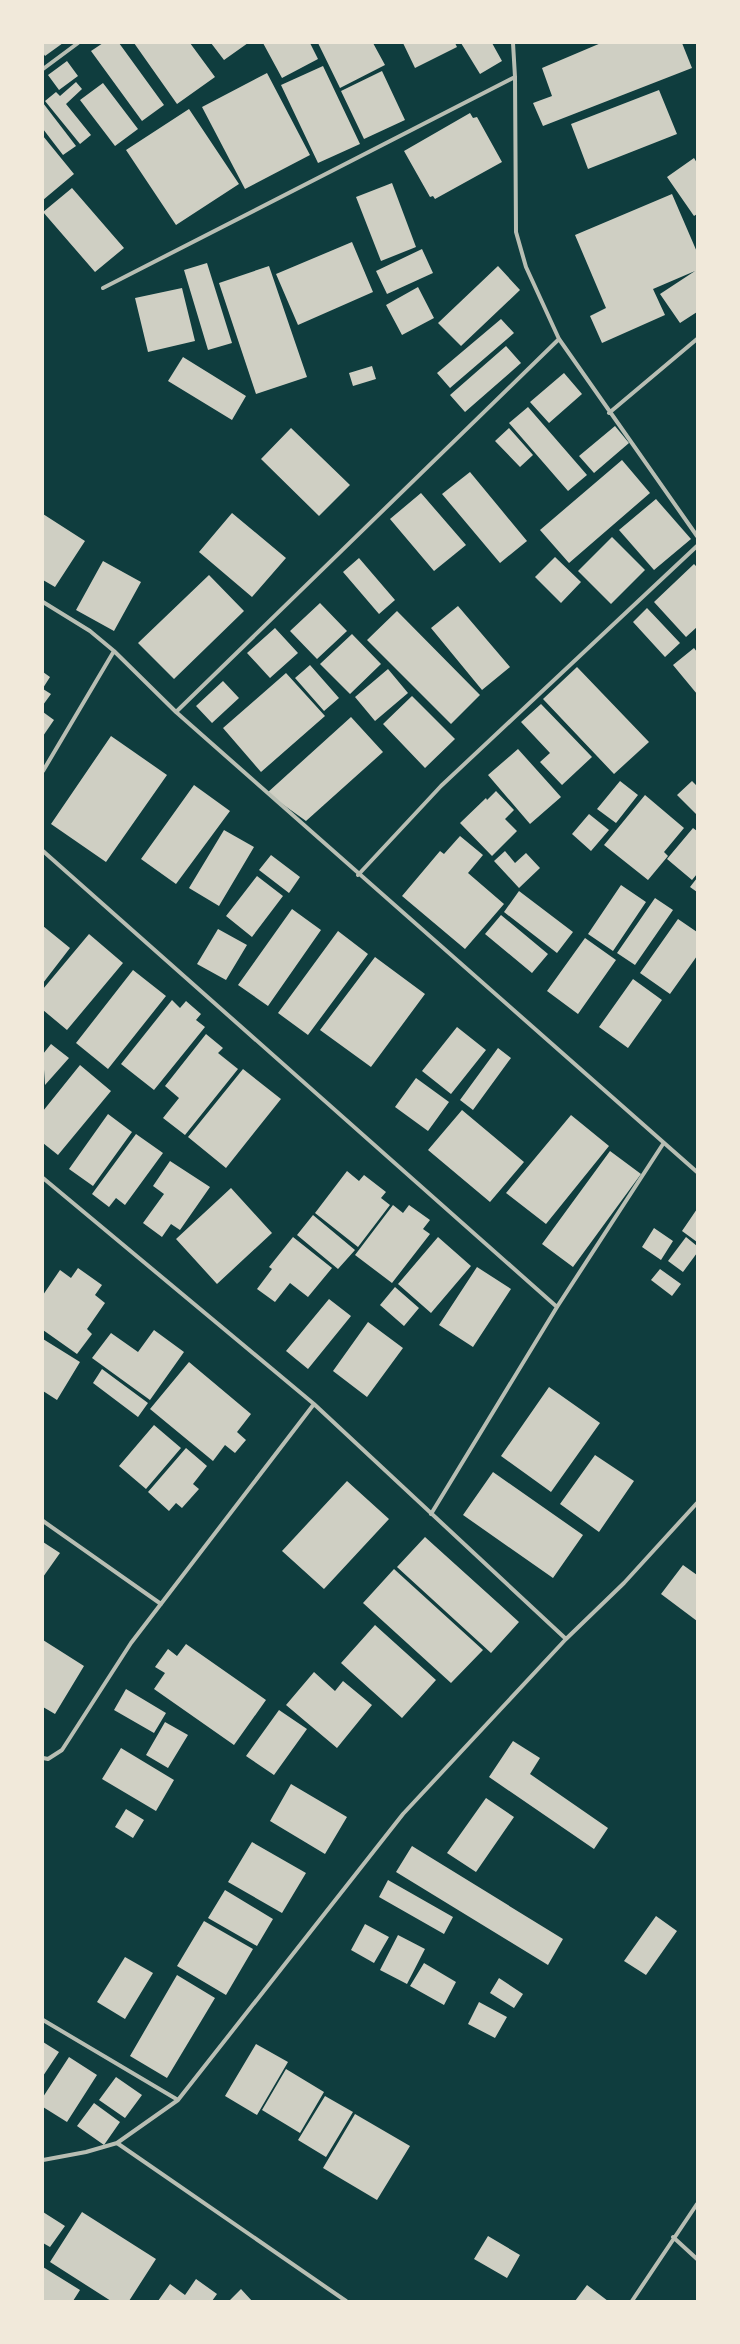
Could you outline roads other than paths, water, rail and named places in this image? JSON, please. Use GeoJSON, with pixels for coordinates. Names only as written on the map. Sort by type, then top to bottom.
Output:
{"type":"FeatureCollection","features":[{"type":"Feature","properties":{"kind":"street"},"geometry":{"type":"LineString","coordinates":[[43,69],[78,43]]}},
{"type":"Feature","properties":{"kind":"street"},"geometry":{"type":"LineString","coordinates":[[513,43],[515,77],[516,232],[526,267],[559,339],[609,413],[697,536]]}},
{"type":"Feature","properties":{"kind":"street"},"geometry":{"type":"LineString","coordinates":[[103,288],[515,77]]}},
{"type":"Feature","properties":{"kind":"street"},"geometry":{"type":"LineString","coordinates":[[176,712],[559,339]]}},
{"type":"Feature","properties":{"kind":"street"},"geometry":{"type":"LineString","coordinates":[[609,413],[697,339]]}},
{"type":"Feature","properties":{"kind":"street"},"geometry":{"type":"LineString","coordinates":[[358,875],[441,786],[697,546]]}},
{"type":"Feature","properties":{"kind":"street"},"geometry":{"type":"LineString","coordinates":[[43,602],[90,631],[114,651],[176,712],[358,875],[663,1144],[697,1172]]}},
{"type":"Feature","properties":{"kind":"street"},"geometry":{"type":"LineString","coordinates":[[43,770],[114,651]]}},
{"type":"Feature","properties":{"kind":"street"},"geometry":{"type":"LineString","coordinates":[[43,851],[557,1307]]}},
{"type":"Feature","properties":{"kind":"street"},"geometry":{"type":"LineString","coordinates":[[431,1514],[557,1307],[663,1144]]}},
{"type":"Feature","properties":{"kind":"street"},"geometry":{"type":"LineString","coordinates":[[43,1178],[314,1404],[566,1639]]}},
{"type":"Feature","properties":{"kind":"street"},"geometry":{"type":"LineString","coordinates":[[43,1758],[48,1759],[62,1750],[131,1643],[314,1404]]}},
{"type":"Feature","properties":{"kind":"street"},"geometry":{"type":"LineString","coordinates":[[43,2160],[86,2152],[117,2143],[178,2100],[403,1814],[566,1639],[624,1583],[697,1503]]}},
{"type":"Feature","properties":{"kind":"street"},"geometry":{"type":"LineString","coordinates":[[43,1521],[161,1604]]}},
{"type":"Feature","properties":{"kind":"street"},"geometry":{"type":"LineString","coordinates":[[43,2020],[178,2100]]}},
{"type":"Feature","properties":{"kind":"street"},"geometry":{"type":"LineString","coordinates":[[117,2143],[346,2301]]}},
{"type":"Feature","properties":{"kind":"street"},"geometry":{"type":"LineString","coordinates":[[632,2301],[673,2237],[697,2204]]}},
{"type":"Feature","properties":{"kind":"street"},"geometry":{"type":"LineString","coordinates":[[673,2237],[697,2259]]}}]}
